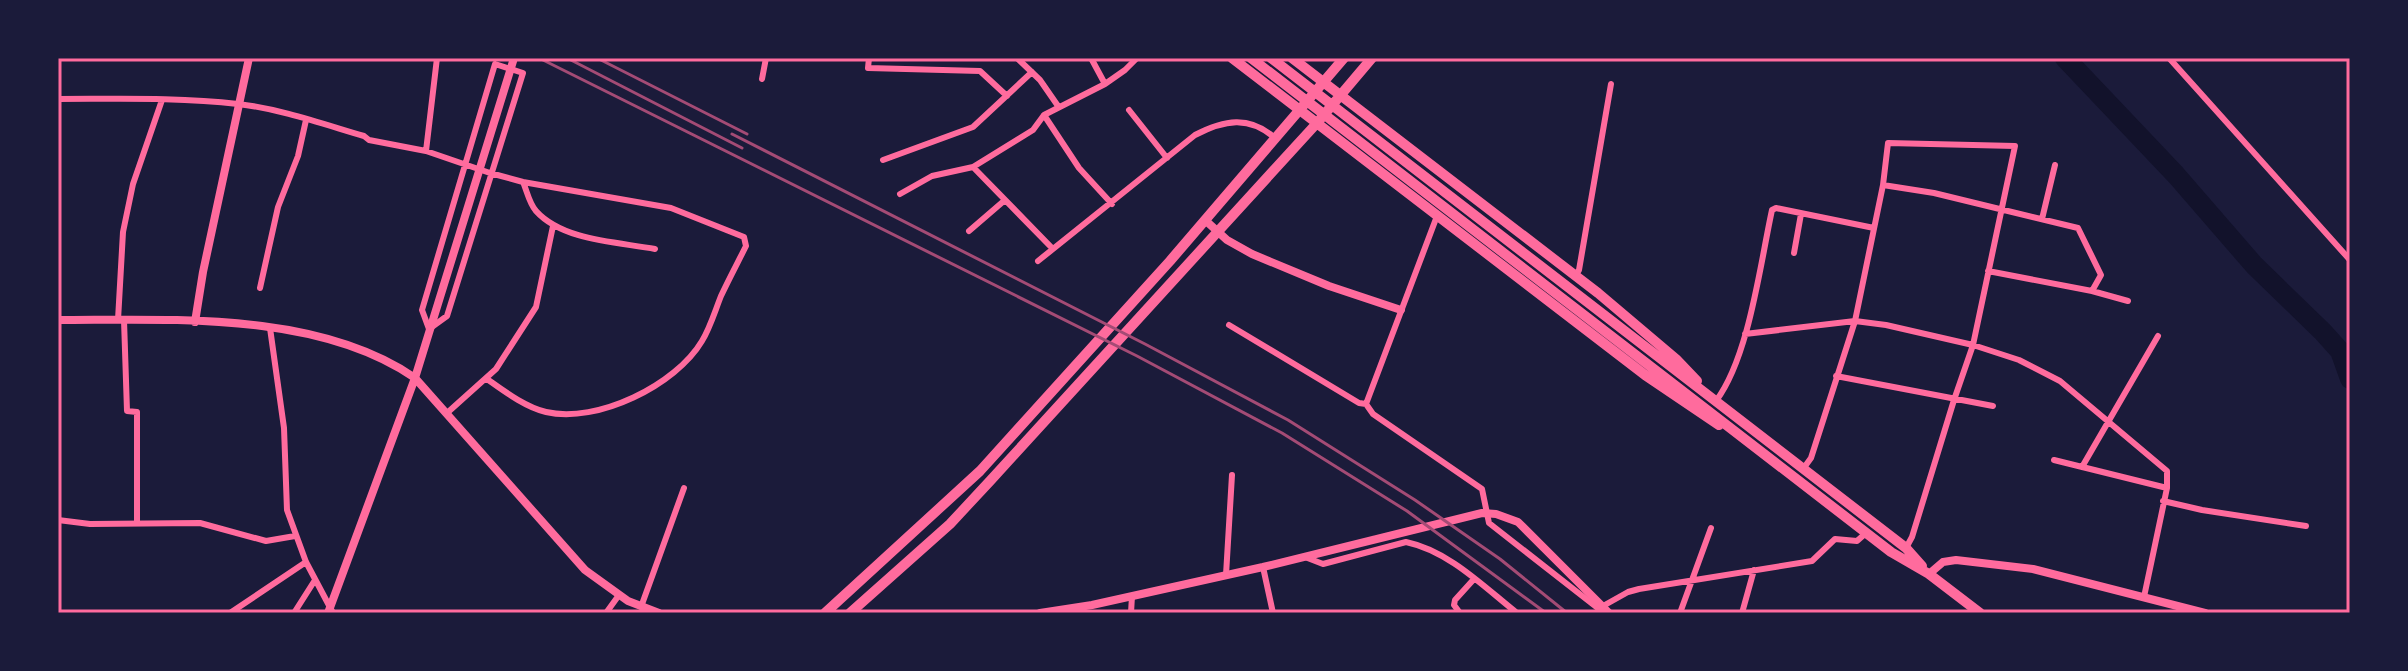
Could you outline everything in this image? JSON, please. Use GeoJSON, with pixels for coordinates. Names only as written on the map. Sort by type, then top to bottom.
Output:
{"type":"FeatureCollection","features":[{"type":"Feature","properties":{"kind":"highway"},"geometry":{"type":"LineString","coordinates":[[1232,58],[1645,375],[1713,422],[1739,434]]}},
{"type":"Feature","properties":{"kind":"highway"},"geometry":{"type":"LineString","coordinates":[[1251,58],[1866,533],[1929,574],[1980,613]]}},
{"type":"Feature","properties":{"kind":"highway"},"geometry":{"type":"LineString","coordinates":[[1271,58],[1906,548],[1929,574]]}},
{"type":"Feature","properties":{"kind":"highway"},"geometry":{"type":"LineString","coordinates":[[1292,58],[1575,276],[1676,359],[1715,401]]}},
{"type":"Feature","properties":{"kind":"highway"},"geometry":{"type":"LineString","coordinates":[[825,613],[881,565],[980,471],[1205,220],[1344,58]]}},
{"type":"Feature","properties":{"kind":"highway"},"geometry":{"type":"LineString","coordinates":[[850,613],[950,524],[1317,123],[1372,58]]}},
{"type":"Feature","properties":{"kind":"street"},"geometry":{"type":"LineString","coordinates":[[195,322],[249,58]]}},
{"type":"Feature","properties":{"kind":"street"},"geometry":{"type":"LineString","coordinates":[[426,151],[437,58]]}},
{"type":"Feature","properties":{"kind":"street"},"geometry":{"type":"LineString","coordinates":[[330,611],[415,378],[514,58]]}},
{"type":"Feature","properties":{"kind":"street"},"geometry":{"type":"LineString","coordinates":[[762,79],[766,58]]}},
{"type":"Feature","properties":{"kind":"street"},"geometry":{"type":"LineString","coordinates":[[869,58],[868,68],[980,71],[1007,96]]}},
{"type":"Feature","properties":{"kind":"street"},"geometry":{"type":"LineString","coordinates":[[1017,58],[1058,106]]}},
{"type":"Feature","properties":{"kind":"street"},"geometry":{"type":"LineString","coordinates":[[1091,58],[1105,84]]}},
{"type":"Feature","properties":{"kind":"street"},"geometry":{"type":"LineString","coordinates":[[900,194],[932,176],[973,167],[1033,130],[1044,115],[1105,84],[1137,58]]}},
{"type":"Feature","properties":{"kind":"street"},"geometry":{"type":"LineString","coordinates":[[2169,58],[2350,260]]}},
{"type":"Feature","properties":{"kind":"street"},"geometry":{"type":"LineString","coordinates":[[495,64],[523,73],[447,316],[429,329],[422,310],[495,64]]}},
{"type":"Feature","properties":{"kind":"street"},"geometry":{"type":"LineString","coordinates":[[883,160],[973,127],[1032,72]]}},
{"type":"Feature","properties":{"kind":"street"},"geometry":{"type":"LineString","coordinates":[[1575,276],[1579,270],[1611,84]]}},
{"type":"Feature","properties":{"kind":"street"},"geometry":{"type":"LineString","coordinates":[[58,99],[238,104],[306,120],[369,140],[426,151],[523,182],[671,208],[733,230],[744,237],[746,246],[703,340],[692,356],[679,370],[618,406],[578,413],[546,412],[505,392],[487,379]]}},
{"type":"Feature","properties":{"kind":"street"},"geometry":{"type":"LineString","coordinates":[[137,523],[137,412],[127,411],[121,320],[123,232],[133,184],[162,100]]}},
{"type":"Feature","properties":{"kind":"street"},"geometry":{"type":"LineString","coordinates":[[1129,110],[1167,158]]}},
{"type":"Feature","properties":{"kind":"street"},"geometry":{"type":"LineString","coordinates":[[1044,115],[1079,168],[1112,204]]}},
{"type":"Feature","properties":{"kind":"street"},"geometry":{"type":"LineString","coordinates":[[260,288],[278,207],[298,156],[306,120]]}},
{"type":"Feature","properties":{"kind":"street"},"geometry":{"type":"LineString","coordinates":[[1038,261],[1195,135],[1228,122],[1259,125],[1275,138]]}},
{"type":"Feature","properties":{"kind":"street"},"geometry":{"type":"LineString","coordinates":[[1803,469],[1811,458],[1855,321],[1883,185],[1888,143],[2015,146],[1973,345],[1906,548]]}},
{"type":"Feature","properties":{"kind":"street"},"geometry":{"type":"LineString","coordinates":[[2042,219],[2055,165]]}},
{"type":"Feature","properties":{"kind":"street"},"geometry":{"type":"LineString","coordinates":[[973,167],[1052,248]]}},
{"type":"Feature","properties":{"kind":"street"},"geometry":{"type":"LineString","coordinates":[[523,182],[533,208],[553,226],[655,249]]}},
{"type":"Feature","properties":{"kind":"street"},"geometry":{"type":"LineString","coordinates":[[1883,185],[1934,193],[2078,228],[2101,275],[2092,291]]}},
{"type":"Feature","properties":{"kind":"street"},"geometry":{"type":"LineString","coordinates":[[969,231],[1005,200]]}},
{"type":"Feature","properties":{"kind":"street"},"geometry":{"type":"LineString","coordinates":[[1715,401],[1724,390],[1745,334],[1772,210],[1776,208],[1874,228]]}},
{"type":"Feature","properties":{"kind":"street"},"geometry":{"type":"LineString","coordinates":[[1794,253],[1801,214]]}},
{"type":"Feature","properties":{"kind":"street"},"geometry":{"type":"LineString","coordinates":[[1366,404],[1437,216]]}},
{"type":"Feature","properties":{"kind":"street"},"geometry":{"type":"LineString","coordinates":[[1205,220],[1252,254],[1329,286],[1401,310]]}},
{"type":"Feature","properties":{"kind":"street"},"geometry":{"type":"LineString","coordinates":[[447,413],[487,379],[508,352],[540,297],[553,226]]}},
{"type":"Feature","properties":{"kind":"street"},"geometry":{"type":"LineString","coordinates":[[1988,271],[2128,301]]}},
{"type":"Feature","properties":{"kind":"street"},"geometry":{"type":"LineString","coordinates":[[58,320],[195,322],[270,328],[331,340],[382,357],[415,378],[568,553],[600,583],[641,607],[659,613]]}},
{"type":"Feature","properties":{"kind":"street"},"geometry":{"type":"LineString","coordinates":[[1745,334],[1855,321],[1886,325],[1973,345],[2019,360],[2060,381],[2167,471],[2167,488],[2144,597]]}},
{"type":"Feature","properties":{"kind":"street"},"geometry":{"type":"LineString","coordinates":[[1229,325],[1359,403],[1366,404],[1373,414],[1482,489],[1489,523],[1606,611]]}},
{"type":"Feature","properties":{"kind":"street"},"geometry":{"type":"LineString","coordinates":[[270,328],[283,415],[287,510],[306,562],[330,611]]}},
{"type":"Feature","properties":{"kind":"street"},"geometry":{"type":"LineString","coordinates":[[2082,467],[2158,336]]}},
{"type":"Feature","properties":{"kind":"street"},"geometry":{"type":"LineString","coordinates":[[1836,376],[1993,406]]}},
{"type":"Feature","properties":{"kind":"street"},"geometry":{"type":"LineString","coordinates":[[2054,460],[2167,488]]}},
{"type":"Feature","properties":{"kind":"street"},"geometry":{"type":"LineString","coordinates":[[1226,575],[1232,475]]}},
{"type":"Feature","properties":{"kind":"street"},"geometry":{"type":"LineString","coordinates":[[641,607],[684,488]]}},
{"type":"Feature","properties":{"kind":"street"},"geometry":{"type":"LineString","coordinates":[[2163,501],[2306,526]]}},
{"type":"Feature","properties":{"kind":"street"},"geometry":{"type":"LineString","coordinates":[[1040,613],[1263,567],[1482,513],[1496,514],[1518,522],[1606,611]]}},
{"type":"Feature","properties":{"kind":"street"},"geometry":{"type":"LineString","coordinates":[[58,520],[90,524],[200,523],[266,541],[295,536]]}},
{"type":"Feature","properties":{"kind":"street"},"geometry":{"type":"LineString","coordinates":[[1680,613],[1711,528]]}},
{"type":"Feature","properties":{"kind":"street"},"geometry":{"type":"LineString","coordinates":[[1606,611],[1628,592],[1812,561],[1835,539],[1857,541],[1866,533]]}},
{"type":"Feature","properties":{"kind":"street"},"geometry":{"type":"LineString","coordinates":[[1305,557],[1323,564],[1406,542],[1449,560],[1517,613]]}},
{"type":"Feature","properties":{"kind":"street"},"geometry":{"type":"LineString","coordinates":[[1929,574],[1943,562],[1967,561],[2033,569],[2205,613]]}},
{"type":"Feature","properties":{"kind":"street"},"geometry":{"type":"LineString","coordinates":[[230,613],[306,562]]}},
{"type":"Feature","properties":{"kind":"street"},"geometry":{"type":"LineString","coordinates":[[1263,567],[1273,613]]}},
{"type":"Feature","properties":{"kind":"street"},"geometry":{"type":"LineString","coordinates":[[1742,613],[1754,570]]}},
{"type":"Feature","properties":{"kind":"street"},"geometry":{"type":"LineString","coordinates":[[1460,613],[1454,605],[1455,600],[1474,579]]}},
{"type":"Feature","properties":{"kind":"street"},"geometry":{"type":"LineString","coordinates":[[294,613],[315,580]]}},
{"type":"Feature","properties":{"kind":"street"},"geometry":{"type":"LineString","coordinates":[[606,613],[619,595]]}},
{"type":"Feature","properties":{"kind":"street"},"geometry":{"type":"LineString","coordinates":[[1131,613],[1132,596]]}},
{"type":"Feature","properties":{"kind":"waterway"},"geometry":{"type":"LineString","coordinates":[[2065,58],[2176,175],[2254,265],[2340,351],[2350,379]]}},
{"type":"Feature","properties":{"kind":"railway"},"geometry":{"type":"LineString","coordinates":[[539,58],[1137,356],[1282,433],[1407,511],[1546,613]]}},
{"type":"Feature","properties":{"kind":"railway"},"geometry":{"type":"LineString","coordinates":[[567,58],[742,148]]}},
{"type":"Feature","properties":{"kind":"railway"},"geometry":{"type":"LineString","coordinates":[[597,58],[747,134]]}},
{"type":"Feature","properties":{"kind":"railway"},"geometry":{"type":"LineString","coordinates":[[732,134],[1288,420],[1415,500],[1500,559],[1567,613]]}}]}
